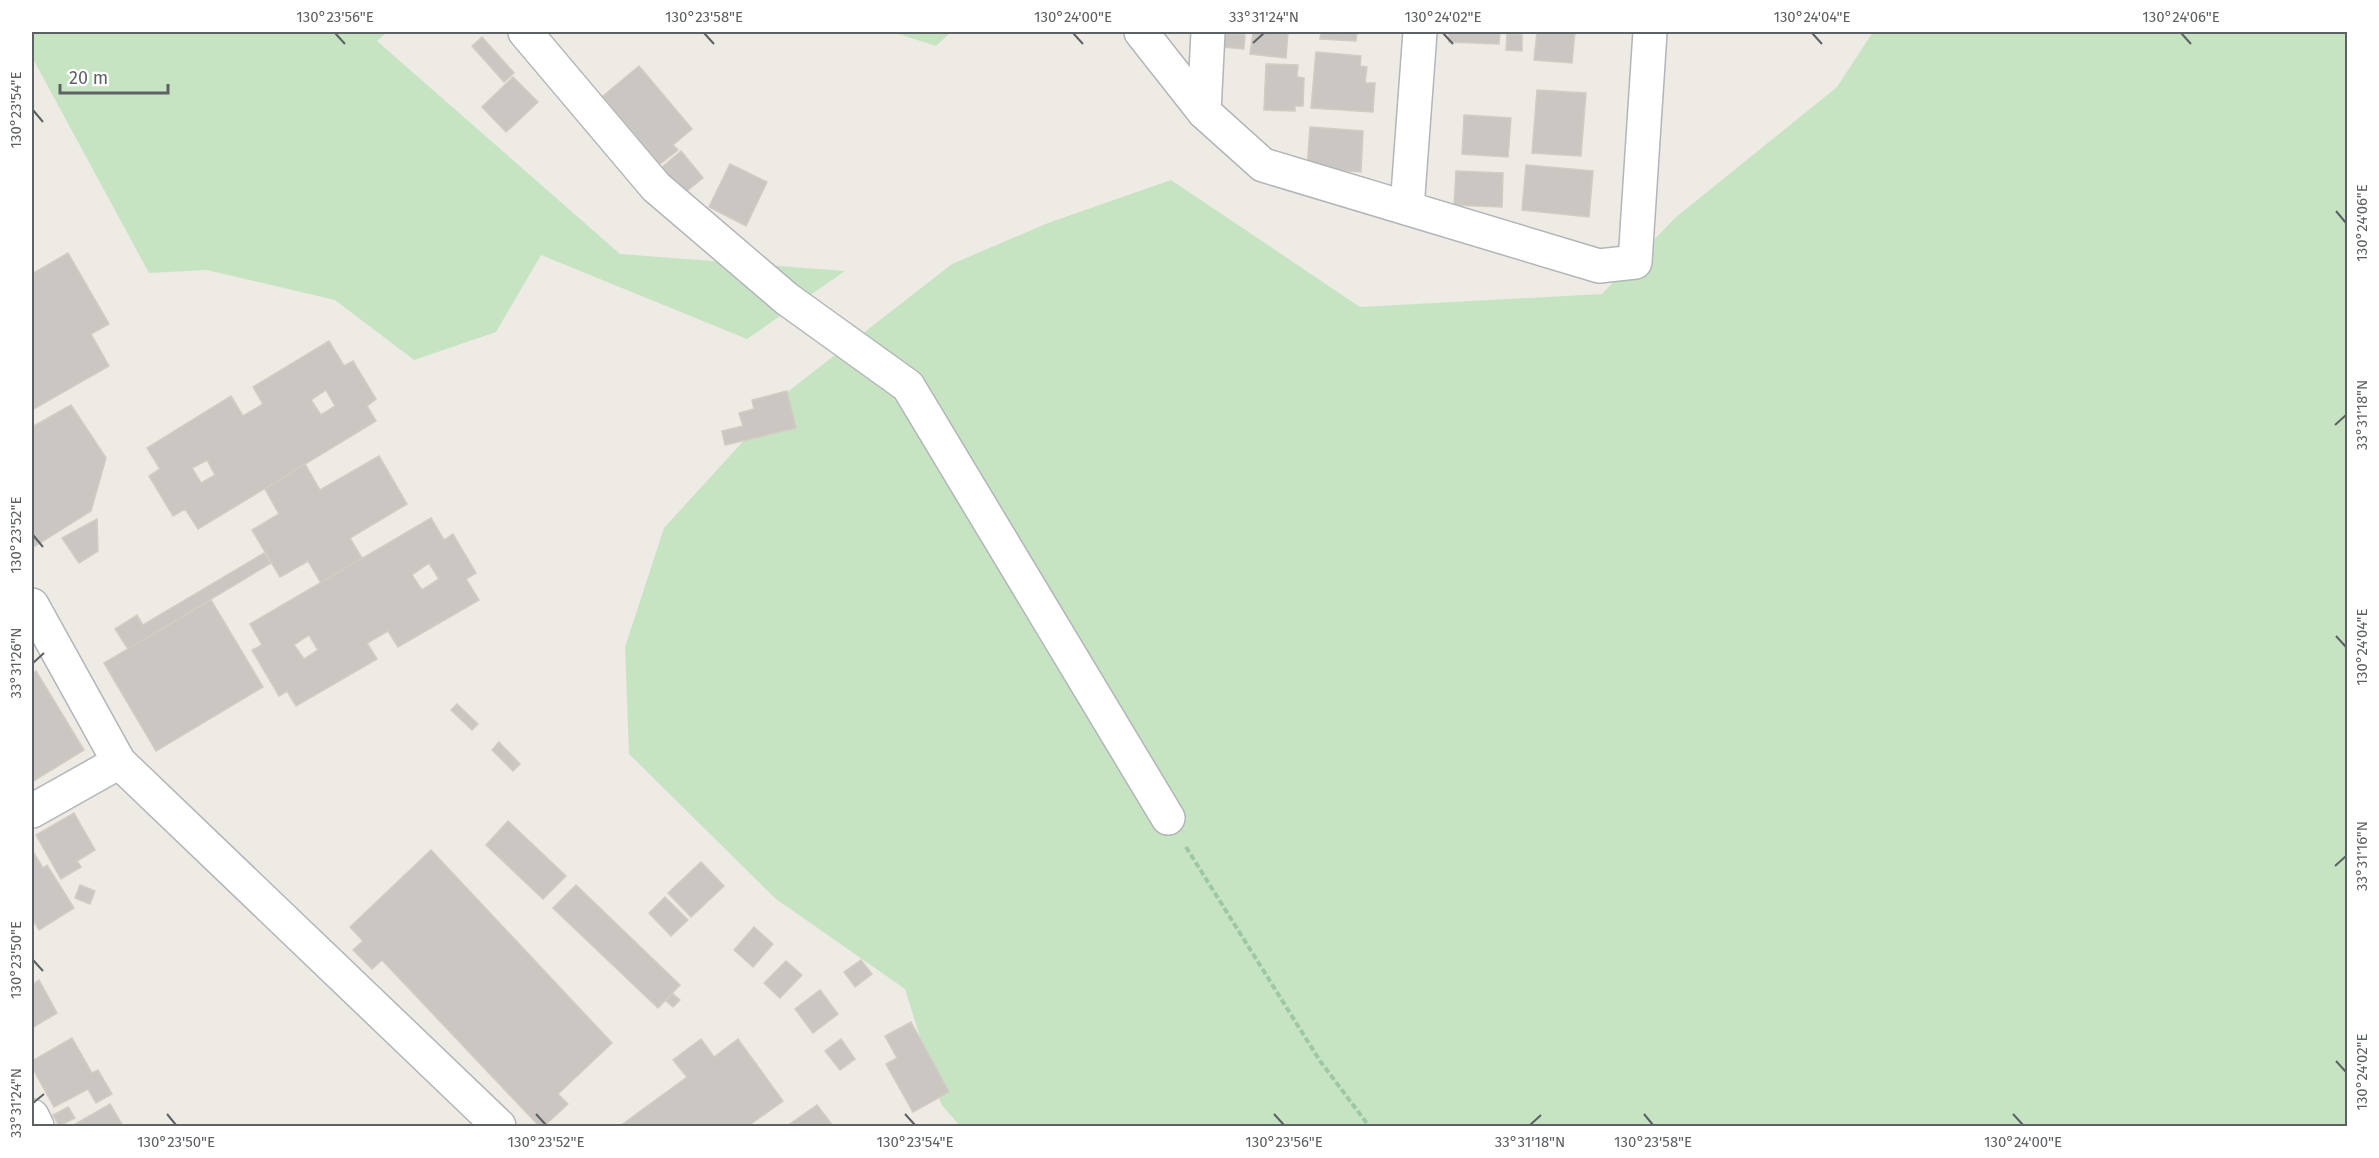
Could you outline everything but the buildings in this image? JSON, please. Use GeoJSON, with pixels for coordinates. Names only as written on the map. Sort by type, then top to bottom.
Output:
{"type":"FeatureCollection","features":[{"type":"Feature","properties":{"kind":"street"},"geometry":{"type":"LineString","coordinates":[[525,32],[656,188],[787,299],[908,386],[1168,818]]}},
{"type":"Feature","properties":{"kind":"street"},"geometry":{"type":"LineString","coordinates":[[1141,32],[1203,112],[1263,165],[1599,266],[1635,262],[1650,32]]}},
{"type":"Feature","properties":{"kind":"street"},"geometry":{"type":"LineString","coordinates":[[1203,112],[1208,32]]}},
{"type":"Feature","properties":{"kind":"street"},"geometry":{"type":"LineString","coordinates":[[1407,208],[1420,32]]}},
{"type":"Feature","properties":{"kind":"street"},"geometry":{"type":"LineString","coordinates":[[32,605],[119,762],[499,1126]]}},
{"type":"Feature","properties":{"kind":"street"},"geometry":{"type":"LineString","coordinates":[[32,811],[119,762]]}},
{"type":"Feature","properties":{"kind":"street"},"geometry":{"type":"LineString","coordinates":[[32,1116],[37,1126]]}},
{"type":"Feature","properties":{"kind":"path"},"geometry":{"type":"LineString","coordinates":[[1168,818],[1320,1061],[1369,1126]]}},
{"type":"Feature","properties":{"kind":"green space"},"geometry":{"type":"Polygon","coordinates":[[[32,32],[387,32],[377,41],[620,254],[845,271],[747,339],[541,255],[496,332],[414,360],[335,300],[207,270],[149,273],[32,57],[32,32]]]}},
{"type":"Feature","properties":{"kind":"green space"},"geometry":{"type":"Polygon","coordinates":[[[892,32],[951,32],[936,46],[892,32]]]}},
{"type":"Feature","properties":{"kind":"green space"},"geometry":{"type":"Polygon","coordinates":[[[1873,32],[2347,32],[2347,1126],[960,1126],[941,1104],[905,989],[776,899],[629,754],[625,647],[664,528],[790,390],[952,264],[1048,223],[1171,180],[1360,307],[1602,294],[1675,218],[1837,87],[1873,32]]]}}]}
